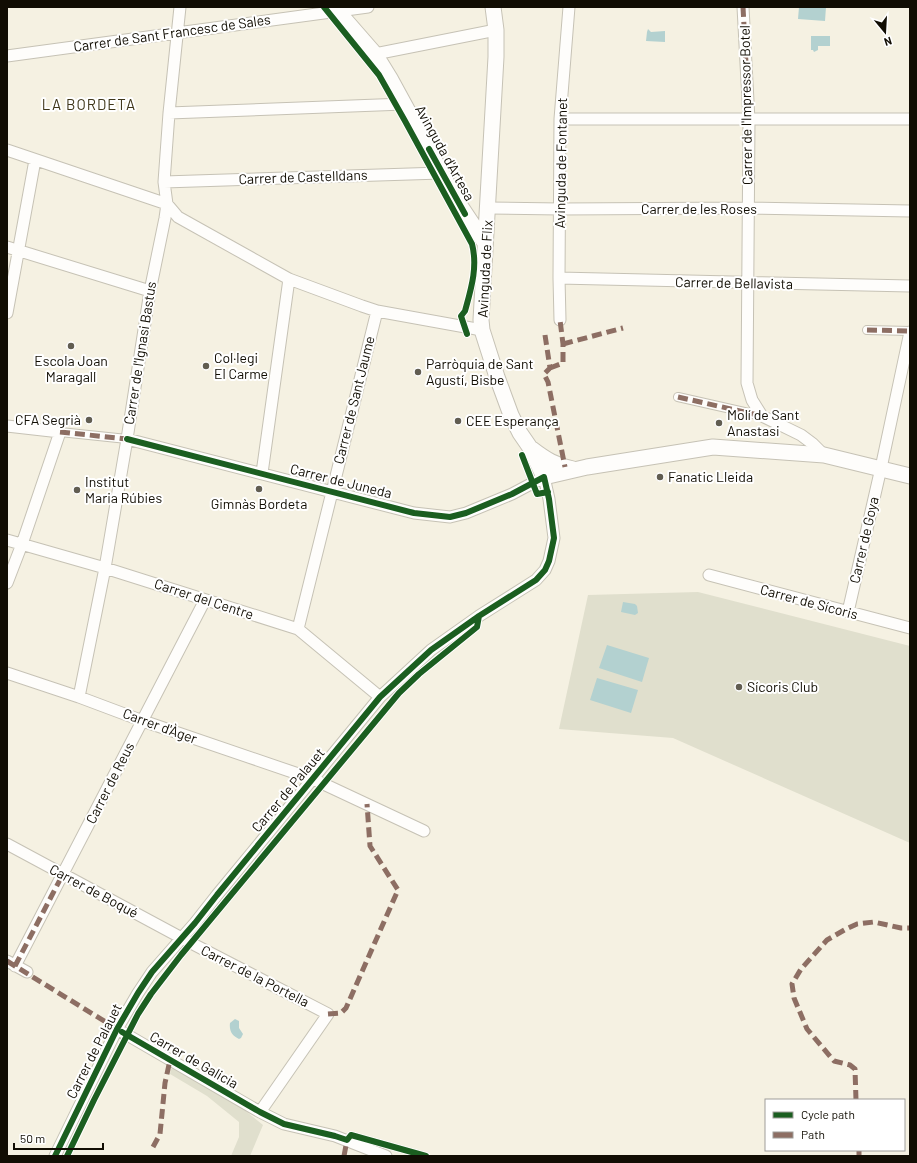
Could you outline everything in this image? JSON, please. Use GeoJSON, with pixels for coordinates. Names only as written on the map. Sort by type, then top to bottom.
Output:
{"type":"FeatureCollection","features":[{"type":"Feature","properties":{"kind":"main road","name":"Avinguda de Flix"},"geometry":{"type":"LineString","coordinates":[[493,7],[496,30],[496,57],[488,208],[480,311],[482,330],[497,377],[520,433],[531,448]]}},
{"type":"Feature","properties":{"kind":"main road","name":"Avinguda d'Artesa"},"geometry":{"type":"LineString","coordinates":[[336,9],[375,54],[441,173],[465,214],[485,243]]}},
{"type":"Feature","properties":{"kind":"main road"},"geometry":{"type":"LineString","coordinates":[[531,448],[544,477],[587,466],[713,447],[824,455],[910,476]]}},
{"type":"Feature","properties":{"kind":"main road"},"geometry":{"type":"LineString","coordinates":[[531,448],[546,460],[561,467],[576,469]]}},
{"type":"Feature","properties":{"kind":"street","name":"Carrer de l'Ignasi Bastus"},"geometry":{"type":"LineString","coordinates":[[79,697],[105,568],[150,291],[167,204],[164,182],[169,113],[180,7]]}},
{"type":"Feature","properties":{"kind":"street","name":"Carrer de Sant Francesc de Sales"},"geometry":{"type":"LineString","coordinates":[[7,56],[336,9],[368,7]]}},
{"type":"Feature","properties":{"kind":"street","name":"Avinguda de Fontanet"},"geometry":{"type":"LineString","coordinates":[[560,320],[560,119],[569,7]]}},
{"type":"Feature","properties":{"kind":"street","name":"Carrer de l'Impressor Botel"},"geometry":{"type":"LineString","coordinates":[[743,7],[748,120],[748,383],[752,400],[762,416]]}},
{"type":"Feature","properties":{"kind":"street"},"geometry":{"type":"LineString","coordinates":[[375,54],[496,30]]}},
{"type":"Feature","properties":{"kind":"street"},"geometry":{"type":"LineString","coordinates":[[169,113],[404,104]]}},
{"type":"Feature","properties":{"kind":"street"},"geometry":{"type":"LineString","coordinates":[[560,119],[748,120],[910,118]]}},
{"type":"Feature","properties":{"kind":"street"},"geometry":{"type":"LineString","coordinates":[[7,150],[167,204],[178,217],[289,279],[377,311],[482,330]]}},
{"type":"Feature","properties":{"kind":"street"},"geometry":{"type":"LineString","coordinates":[[7,313],[36,160]]}},
{"type":"Feature","properties":{"kind":"street","name":"Carrer de Castelldans"},"geometry":{"type":"LineString","coordinates":[[164,182],[441,173]]}},
{"type":"Feature","properties":{"kind":"street","name":"Carrer de les Roses"},"geometry":{"type":"LineString","coordinates":[[488,208],[748,208],[910,211]]}},
{"type":"Feature","properties":{"kind":"street"},"geometry":{"type":"LineString","coordinates":[[7,247],[150,291]]}},
{"type":"Feature","properties":{"kind":"street","name":"Carrer de Bellavista"},"geometry":{"type":"LineString","coordinates":[[559,278],[910,286]]}},
{"type":"Feature","properties":{"kind":"street"},"geometry":{"type":"LineString","coordinates":[[262,473],[289,279]]}},
{"type":"Feature","properties":{"kind":"street","name":"Carrer de Sant Jaume"},"geometry":{"type":"LineString","coordinates":[[298,629],[377,311]]}},
{"type":"Feature","properties":{"kind":"street"},"geometry":{"type":"LineString","coordinates":[[867,330],[910,332]]}},
{"type":"Feature","properties":{"kind":"street","name":"Carrer de Goya"},"geometry":{"type":"LineString","coordinates":[[848,612],[908,347],[910,332]]}},
{"type":"Feature","properties":{"kind":"street"},"geometry":{"type":"LineString","coordinates":[[678,398],[762,416],[802,435],[824,455]]}},
{"type":"Feature","properties":{"kind":"street","name":"Carrer de Juneda"},"geometry":{"type":"LineString","coordinates":[[7,426],[127,439],[414,512],[450,516],[466,513],[512,494],[544,477]]}},
{"type":"Feature","properties":{"kind":"street"},"geometry":{"type":"LineString","coordinates":[[7,583],[22,544],[60,432]]}},
{"type":"Feature","properties":{"kind":"street","name":"Carrer de Palauet"},"geometry":{"type":"LineString","coordinates":[[55,1156],[117,1029],[152,972],[380,697],[431,650],[479,616],[536,580],[545,570],[550,561],[554,538],[544,477]]}},
{"type":"Feature","properties":{"kind":"street","name":"Carrer del Centre"},"geometry":{"type":"LineString","coordinates":[[7,540],[105,568],[298,629],[380,697]]}},
{"type":"Feature","properties":{"kind":"street","name":"Carrer de Sícoris"},"geometry":{"type":"LineString","coordinates":[[709,575],[910,628]]}},
{"type":"Feature","properties":{"kind":"street","name":"Carrer de Reus"},"geometry":{"type":"LineString","coordinates":[[11,963],[63,874],[205,600]]}},
{"type":"Feature","properties":{"kind":"street","name":"Carrer d'Àger"},"geometry":{"type":"LineString","coordinates":[[7,673],[313,779],[424,831]]}},
{"type":"Feature","properties":{"kind":"street","name":"Carrer de Boqué"},"geometry":{"type":"LineString","coordinates":[[7,844],[181,938]]}},
{"type":"Feature","properties":{"kind":"street","name":"Carrer de la Portella"},"geometry":{"type":"LineString","coordinates":[[181,938],[328,1014],[260,1112]]}},
{"type":"Feature","properties":{"kind":"street"},"geometry":{"type":"LineString","coordinates":[[11,963],[27,972]]}},
{"type":"Feature","properties":{"kind":"street","name":"Carrer de Galicia"},"geometry":{"type":"LineString","coordinates":[[117,1029],[260,1112],[284,1124],[335,1136],[386,1156]]}},
{"type":"Feature","properties":{"kind":"green space","name":"Sícoris Club"},"geometry":{"type":"Polygon","coordinates":[[[698,592],[910,646],[910,843],[673,738],[559,729],[588,595],[698,592]]]}},
{"type":"Feature","properties":{"kind":"green space"},"geometry":{"type":"Polygon","coordinates":[[[174,1067],[236,1103],[263,1125],[250,1156],[231,1156],[239,1137],[239,1122],[207,1096],[170,1074],[171,1069],[174,1067]]]}},
{"type":"Feature","properties":{"kind":"water"},"geometry":{"type":"Polygon","coordinates":[[[799,7],[826,7],[825,21],[798,19],[799,7]]]}},
{"type":"Feature","properties":{"kind":"water"},"geometry":{"type":"Polygon","coordinates":[[[648,29],[651,32],[665,31],[665,42],[646,41],[648,29]]]}},
{"type":"Feature","properties":{"kind":"water"},"geometry":{"type":"Polygon","coordinates":[[[811,36],[830,36],[830,46],[818,46],[818,50],[814,52],[811,50],[811,36]]]}},
{"type":"Feature","properties":{"kind":"water"},"geometry":{"type":"Polygon","coordinates":[[[623,602],[635,604],[637,606],[638,613],[635,615],[621,612],[623,602]]]}},
{"type":"Feature","properties":{"kind":"water"},"geometry":{"type":"Polygon","coordinates":[[[607,645],[649,658],[642,682],[599,668],[607,645]]]}},
{"type":"Feature","properties":{"kind":"water"},"geometry":{"type":"Polygon","coordinates":[[[597,678],[638,690],[631,713],[590,700],[597,678]]]}},
{"type":"Feature","properties":{"kind":"water"},"geometry":{"type":"Polygon","coordinates":[[[235,1019],[239,1021],[239,1028],[243,1034],[239,1039],[233,1035],[230,1028],[230,1023],[235,1019]]]}},
{"type":"Feature","properties":{"kind":"marked path"},"geometry":{"type":"LineString","coordinates":[[743,7],[749,120]]}},
{"type":"Feature","properties":{"kind":"marked path"},"geometry":{"type":"LineString","coordinates":[[550,368],[563,363],[563,344],[560,320]]}},
{"type":"Feature","properties":{"kind":"marked path"},"geometry":{"type":"LineString","coordinates":[[563,344],[623,328]]}},
{"type":"Feature","properties":{"kind":"marked path"},"geometry":{"type":"LineString","coordinates":[[867,330],[910,331]]}},
{"type":"Feature","properties":{"kind":"marked path"},"geometry":{"type":"LineString","coordinates":[[545,335],[550,368],[544,374],[548,382],[565,467]]}},
{"type":"Feature","properties":{"kind":"marked path"},"geometry":{"type":"LineString","coordinates":[[678,397],[762,416]]}},
{"type":"Feature","properties":{"kind":"marked path"},"geometry":{"type":"LineString","coordinates":[[60,432],[127,439]]}},
{"type":"Feature","properties":{"kind":"marked path"},"geometry":{"type":"LineString","coordinates":[[328,1014],[341,1013],[346,1008],[398,890],[370,846],[367,804]]}},
{"type":"Feature","properties":{"kind":"marked path"},"geometry":{"type":"LineString","coordinates":[[15,966],[63,874]]}},
{"type":"Feature","properties":{"kind":"marked path"},"geometry":{"type":"LineString","coordinates":[[856,1099],[855,1069],[850,1065],[834,1061],[807,1029],[794,998],[792,984],[801,969],[827,940],[846,929],[857,924],[874,922],[901,928],[910,928]]}},
{"type":"Feature","properties":{"kind":"marked path"},"geometry":{"type":"LineString","coordinates":[[7,961],[117,1029]]}},
{"type":"Feature","properties":{"kind":"marked path"},"geometry":{"type":"LineString","coordinates":[[153,1147],[160,1134],[165,1083],[170,1060]]}},
{"type":"Feature","properties":{"kind":"marked path"},"geometry":{"type":"LineString","coordinates":[[344,1156],[347,1140]]}},
{"type":"Feature","properties":{"kind":"marked path"},"geometry":{"type":"LineString","coordinates":[[859,1151],[859,1156]]}},
{"type":"Feature","properties":{"kind":"cycle path"},"geometry":{"type":"LineString","coordinates":[[324,7],[379,75],[472,244],[474,253],[473,278],[465,311],[461,316],[467,334]]}},
{"type":"Feature","properties":{"kind":"cycle path"},"geometry":{"type":"LineString","coordinates":[[429,149],[465,214]]}},
{"type":"Feature","properties":{"kind":"cycle path"},"geometry":{"type":"LineString","coordinates":[[55,1156],[117,1029],[152,972],[195,923],[380,697],[431,650],[479,616],[536,580],[545,570],[549,561],[554,538],[549,499],[544,477],[512,494],[466,513],[450,517],[414,513],[127,439]]}},
{"type":"Feature","properties":{"kind":"cycle path"},"geometry":{"type":"LineString","coordinates":[[522,455],[537,494],[548,492]]}},
{"type":"Feature","properties":{"kind":"cycle path"},"geometry":{"type":"LineString","coordinates":[[67,1156],[138,1014],[151,994],[181,955],[399,693],[419,674],[477,627],[479,616]]}},
{"type":"Feature","properties":{"kind":"cycle path"},"geometry":{"type":"LineString","coordinates":[[122,1032],[260,1112],[284,1124],[347,1140],[351,1135],[426,1156]]}},
{"type":"Feature","properties":{"kind":"place","name":"Escola Joan Maragall"},"geometry":{"type":"Point","coordinates":[71,346]}},
{"type":"Feature","properties":{"kind":"place","name":"Col·legi El Carme"},"geometry":{"type":"Point","coordinates":[206,366]}},
{"type":"Feature","properties":{"kind":"place","name":"Parròquia de Sant Agustí, Bisbe"},"geometry":{"type":"Point","coordinates":[418,372]}},
{"type":"Feature","properties":{"kind":"place","name":"CFA Segrià"},"geometry":{"type":"Point","coordinates":[89,420]}},
{"type":"Feature","properties":{"kind":"place","name":"CEE Esperança"},"geometry":{"type":"Point","coordinates":[458,421]}},
{"type":"Feature","properties":{"kind":"place","name":"Molí de Sant Anastasi"},"geometry":{"type":"Point","coordinates":[719,423]}},
{"type":"Feature","properties":{"kind":"place","name":"Fanatic Lleida"},"geometry":{"type":"Point","coordinates":[660,477]}},
{"type":"Feature","properties":{"kind":"place","name":"Gimnàs Bordeta"},"geometry":{"type":"Point","coordinates":[259,489]}},
{"type":"Feature","properties":{"kind":"place","name":"Institut Maria Rúbies"},"geometry":{"type":"Point","coordinates":[77,490]}},
{"type":"Feature","properties":{"kind":"place","name":"Sícoris Club"},"geometry":{"type":"Point","coordinates":[739,687]}},
{"type":"Feature","properties":{"kind":"district","name":"LA BORDETA"},"geometry":{"type":"Point","coordinates":[89,105]}}]}
